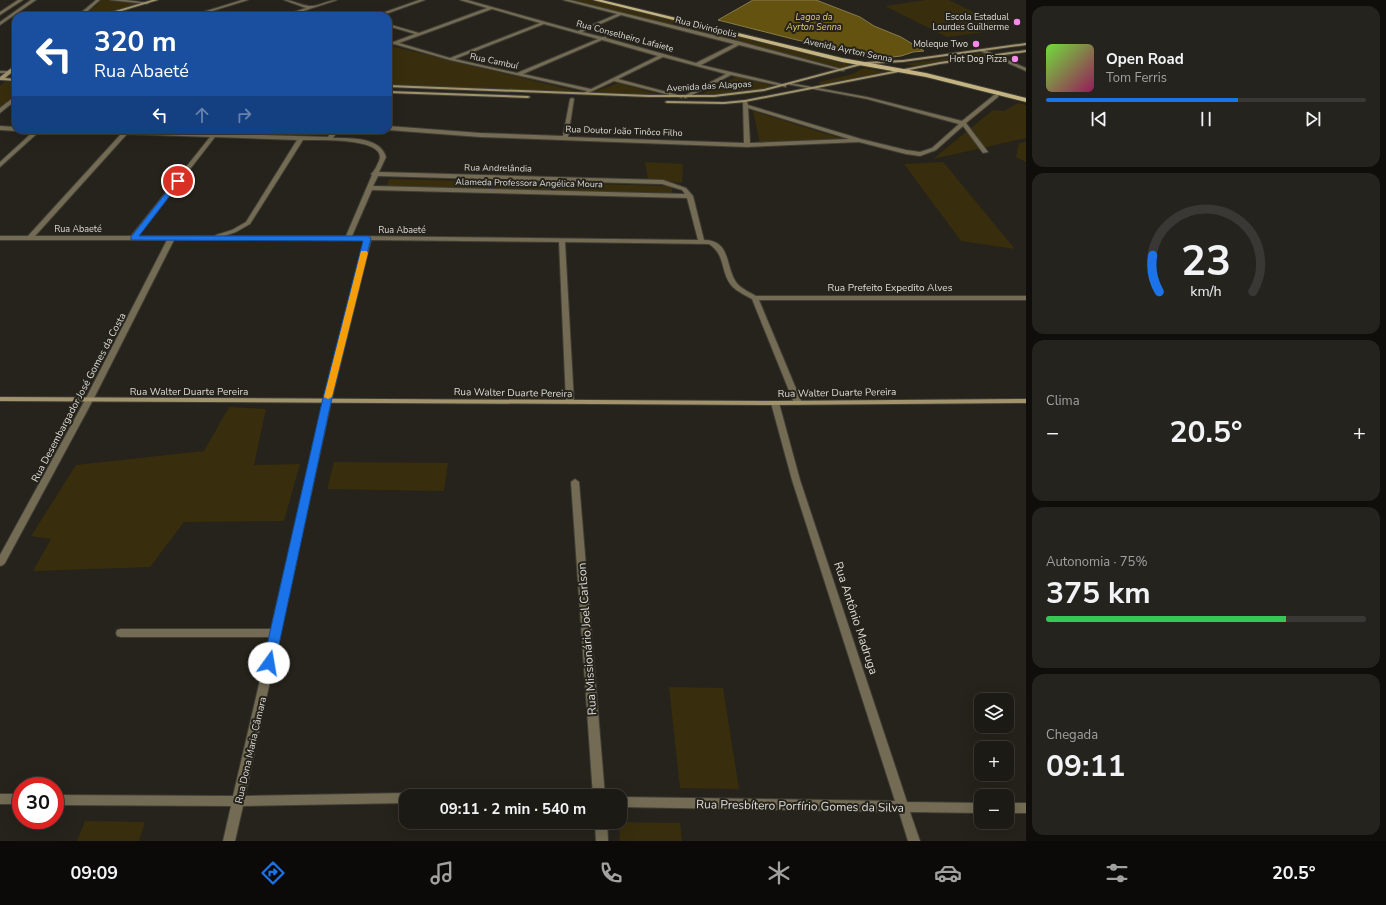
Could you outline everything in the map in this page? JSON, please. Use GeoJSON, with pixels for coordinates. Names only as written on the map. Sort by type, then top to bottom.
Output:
{"type":"FeatureCollection","features":[{"type":"Feature","properties":{"kind":"main road"},"geometry":{"type":"LineString","coordinates":[[114,12],[156,0]]}},
{"type":"Feature","properties":{"kind":"main road","name":"Avenida Ayrton Senna"},"geometry":{"type":"LineString","coordinates":[[596,0],[861,64],[926,75],[1026,100]]}},
{"type":"Feature","properties":{"kind":"main road","name":"Avenida Ayrton Senna"},"geometry":{"type":"LineString","coordinates":[[617,0],[848,56],[916,68],[1026,95]]}},
{"type":"Feature","properties":{"kind":"main road","name":"Avenida das Alagoas"},"geometry":{"type":"LineString","coordinates":[[392,86],[680,97],[749,93],[792,84],[861,64],[1026,44]]}},
{"type":"Feature","properties":{"kind":"main road","name":"Avenida das Alagoas"},"geometry":{"type":"LineString","coordinates":[[392,92],[745,104],[815,87],[916,68],[1026,50]]}},
{"type":"Feature","properties":{"kind":"main road"},"geometry":{"type":"LineString","coordinates":[[0,79],[10,72]]}},
{"type":"Feature","properties":{"kind":"main road"},"geometry":{"type":"LineString","coordinates":[[0,79],[12,80]]}},
{"type":"Feature","properties":{"kind":"main road","name":"Rua Walter Duarte Pereira"},"geometry":{"type":"LineString","coordinates":[[0,399],[327,402],[1026,402]]}},
{"type":"Feature","properties":{"kind":"street"},"geometry":{"type":"LineString","coordinates":[[0,14],[21,0]]}},
{"type":"Feature","properties":{"kind":"street"},"geometry":{"type":"LineString","coordinates":[[17,12],[34,0]]}},
{"type":"Feature","properties":{"kind":"street"},"geometry":{"type":"LineString","coordinates":[[84,12],[98,0]]}},
{"type":"Feature","properties":{"kind":"street"},"geometry":{"type":"LineString","coordinates":[[112,0],[147,3]]}},
{"type":"Feature","properties":{"kind":"street"},"geometry":{"type":"LineString","coordinates":[[206,12],[246,0]]}},
{"type":"Feature","properties":{"kind":"street"},"geometry":{"type":"LineString","coordinates":[[286,0],[310,8]]}},
{"type":"Feature","properties":{"kind":"street"},"geometry":{"type":"LineString","coordinates":[[297,12],[335,0]]}},
{"type":"Feature","properties":{"kind":"street"},"geometry":{"type":"LineString","coordinates":[[410,0],[417,2]]}},
{"type":"Feature","properties":{"kind":"street"},"geometry":{"type":"LineString","coordinates":[[388,12],[423,0]]}},
{"type":"Feature","properties":{"kind":"street","name":"Rua Conselheiro Lafaiete"},"geometry":{"type":"LineString","coordinates":[[462,0],[543,23],[604,38],[697,65],[784,86]]}},
{"type":"Feature","properties":{"kind":"street","name":"Rua Divinópolis"},"geometry":{"type":"LineString","coordinates":[[566,0],[843,70]]}},
{"type":"Feature","properties":{"kind":"street"},"geometry":{"type":"LineString","coordinates":[[392,44],[492,8]]}},
{"type":"Feature","properties":{"kind":"street"},"geometry":{"type":"LineString","coordinates":[[578,32],[621,14]]}},
{"type":"Feature","properties":{"kind":"street"},"geometry":{"type":"LineString","coordinates":[[0,24],[12,16]]}},
{"type":"Feature","properties":{"kind":"street"},"geometry":{"type":"LineString","coordinates":[[450,60],[543,23]]}},
{"type":"Feature","properties":{"kind":"street"},"geometry":{"type":"LineString","coordinates":[[392,26],[419,34]]}},
{"type":"Feature","properties":{"kind":"street"},"geometry":{"type":"LineString","coordinates":[[518,74],[604,38]]}},
{"type":"Feature","properties":{"kind":"street","name":"Rua Cambuí"},"geometry":{"type":"LineString","coordinates":[[395,43],[450,60],[590,90]]}},
{"type":"Feature","properties":{"kind":"street"},"geometry":{"type":"LineString","coordinates":[[697,65],[739,43]]}},
{"type":"Feature","properties":{"kind":"street"},"geometry":{"type":"LineString","coordinates":[[982,50],[1026,70]]}},
{"type":"Feature","properties":{"kind":"street"},"geometry":{"type":"LineString","coordinates":[[584,94],[663,55]]}},
{"type":"Feature","properties":{"kind":"street"},"geometry":{"type":"LineString","coordinates":[[0,72],[10,72]]}},
{"type":"Feature","properties":{"kind":"street"},"geometry":{"type":"LineString","coordinates":[[686,97],[731,73]]}},
{"type":"Feature","properties":{"kind":"street"},"geometry":{"type":"LineString","coordinates":[[613,79],[680,97]]}},
{"type":"Feature","properties":{"kind":"street"},"geometry":{"type":"LineString","coordinates":[[803,81],[815,87]]}},
{"type":"Feature","properties":{"kind":"street"},"geometry":{"type":"LineString","coordinates":[[792,84],[815,87],[867,98],[963,123],[984,152]]}},
{"type":"Feature","properties":{"kind":"street"},"geometry":{"type":"LineString","coordinates":[[747,145],[745,104],[860,140],[920,154],[930,151],[996,96]]}},
{"type":"Feature","properties":{"kind":"street"},"geometry":{"type":"LineString","coordinates":[[565,138],[572,99]]}},
{"type":"Feature","properties":{"kind":"street"},"geometry":{"type":"LineString","coordinates":[[0,111],[12,101]]}},
{"type":"Feature","properties":{"kind":"street"},"geometry":{"type":"LineString","coordinates":[[0,128],[12,129]]}},
{"type":"Feature","properties":{"kind":"street","name":"Rua Doutor João Tinôco Filho"},"geometry":{"type":"LineString","coordinates":[[392,128],[480,135],[747,145],[860,140]]}},
{"type":"Feature","properties":{"kind":"street"},"geometry":{"type":"LineString","coordinates":[[0,165],[34,134]]}},
{"type":"Feature","properties":{"kind":"street"},"geometry":{"type":"LineString","coordinates":[[30,238],[125,134]]}},
{"type":"Feature","properties":{"kind":"street"},"geometry":{"type":"LineString","coordinates":[[182,134],[301,138],[362,142],[380,148],[383,153],[383,157],[374,174],[348,238]]}},
{"type":"Feature","properties":{"kind":"street"},"geometry":{"type":"LineString","coordinates":[[330,140],[333,134]]}},
{"type":"Feature","properties":{"kind":"street"},"geometry":{"type":"LineString","coordinates":[[134,238],[213,136]]}},
{"type":"Feature","properties":{"kind":"street"},"geometry":{"type":"LineString","coordinates":[[206,239],[234,230],[248,223],[301,138]]}},
{"type":"Feature","properties":{"kind":"street","name":"Rua Andrelândia"},"geometry":{"type":"LineString","coordinates":[[374,174],[663,182],[684,189],[690,196]]}},
{"type":"Feature","properties":{"kind":"street","name":"Alameda Professora Angélica Moura"},"geometry":{"type":"LineString","coordinates":[[369,188],[690,196]]}},
{"type":"Feature","properties":{"kind":"street"},"geometry":{"type":"LineString","coordinates":[[690,196],[704,241],[721,250],[733,283],[754,298],[798,402]]}},
{"type":"Feature","properties":{"kind":"street","name":"Rua Abaeté"},"geometry":{"type":"LineString","coordinates":[[0,238],[368,238],[704,241]]}},
{"type":"Feature","properties":{"kind":"street","name":"Rua Dona Maria Câmara"},"geometry":{"type":"LineString","coordinates":[[229,841],[327,402],[368,238]]}},
{"type":"Feature","properties":{"kind":"street","name":"Rua Desembargador José Gomes da Costa"},"geometry":{"type":"LineString","coordinates":[[0,563],[89,400],[171,239]]}},
{"type":"Feature","properties":{"kind":"street"},"geometry":{"type":"LineString","coordinates":[[562,240],[570,402]]}},
{"type":"Feature","properties":{"kind":"street","name":"Rua Prefeito Expedito Alves"},"geometry":{"type":"LineString","coordinates":[[754,298],[1026,298]]}},
{"type":"Feature","properties":{"kind":"street","name":"Rua Antônio Madruga"},"geometry":{"type":"LineString","coordinates":[[775,403],[796,480],[914,841]]}},
{"type":"Feature","properties":{"kind":"street","name":"Rua Missionário Joel Carlson"},"geometry":{"type":"LineString","coordinates":[[575,482],[598,789]]}},
{"type":"Feature","properties":{"kind":"street"},"geometry":{"type":"LineString","coordinates":[[121,633],[276,633]]}},
{"type":"Feature","properties":{"kind":"street"},"geometry":{"type":"LineString","coordinates":[[64,800],[238,801],[399,798]]}},
{"type":"Feature","properties":{"kind":"street"},"geometry":{"type":"LineString","coordinates":[[0,799],[12,800]]}},
{"type":"Feature","properties":{"kind":"street","name":"Rua Presbítero Porfírio Gomes da Silva"},"geometry":{"type":"LineString","coordinates":[[627,802],[974,808]]}},
{"type":"Feature","properties":{"kind":"street"},"geometry":{"type":"LineString","coordinates":[[1014,808],[1026,808]]}},
{"type":"Feature","properties":{"kind":"street"},"geometry":{"type":"LineString","coordinates":[[601,829],[602,841]]}},
{"type":"Feature","properties":{"kind":"shaded area"},"geometry":{"type":"Polygon","coordinates":[[[102,0],[144,2],[110,12],[88,12],[102,0]]]}},
{"type":"Feature","properties":{"kind":"shaded area"},"geometry":{"type":"Polygon","coordinates":[[[569,0],[592,0],[854,66],[846,69],[837,67],[569,0]]]}},
{"type":"Feature","properties":{"kind":"shaded area"},"geometry":{"type":"Polygon","coordinates":[[[926,0],[949,0],[1008,29],[947,37],[885,6],[926,0]]]}},
{"type":"Feature","properties":{"kind":"shaded area"},"geometry":{"type":"Polygon","coordinates":[[[395,47],[581,93],[392,86],[392,48],[395,47]]]}},
{"type":"Feature","properties":{"kind":"shaded area"},"geometry":{"type":"Polygon","coordinates":[[[982,53],[989,55],[920,67],[904,64],[982,53]]]}},
{"type":"Feature","properties":{"kind":"shaded area"},"geometry":{"type":"Polygon","coordinates":[[[866,68],[890,73],[824,85],[820,84],[819,82],[853,74],[866,68]]]}},
{"type":"Feature","properties":{"kind":"shaded area"},"geometry":{"type":"Polygon","coordinates":[[[738,76],[776,87],[698,96],[738,76]]]}},
{"type":"Feature","properties":{"kind":"shaded area"},"geometry":{"type":"Polygon","coordinates":[[[5,82],[12,82],[12,97],[0,107],[0,86],[5,82]]]}},
{"type":"Feature","properties":{"kind":"shaded area"},"geometry":{"type":"Polygon","coordinates":[[[618,83],[661,95],[595,92],[618,83]]]}},
{"type":"Feature","properties":{"kind":"shaded area"},"geometry":{"type":"Polygon","coordinates":[[[1018,103],[1026,105],[1026,138],[933,159],[993,110],[1004,111],[1018,103]]]}},
{"type":"Feature","properties":{"kind":"shaded area"},"geometry":{"type":"Polygon","coordinates":[[[753,111],[846,140],[760,144],[753,111]]]}},
{"type":"Feature","properties":{"kind":"shaded area"},"geometry":{"type":"Polygon","coordinates":[[[1026,142],[1026,162],[1016,157],[1019,143],[1026,142]]]}},
{"type":"Feature","properties":{"kind":"shaded area"},"geometry":{"type":"Polygon","coordinates":[[[645,162],[683,164],[682,183],[648,179],[645,162]]]}},
{"type":"Feature","properties":{"kind":"shaded area"},"geometry":{"type":"Polygon","coordinates":[[[944,162],[1015,249],[961,241],[904,164],[944,162]]]}},
{"type":"Feature","properties":{"kind":"shaded area"},"geometry":{"type":"Polygon","coordinates":[[[389,179],[672,186],[672,194],[386,188],[389,179]]]}},
{"type":"Feature","properties":{"kind":"shaded area"},"geometry":{"type":"Polygon","coordinates":[[[229,407],[266,409],[254,465],[300,464],[284,521],[184,522],[150,567],[33,571],[51,539],[31,536],[76,465],[204,451],[229,407]]]}},
{"type":"Feature","properties":{"kind":"shaded area"},"geometry":{"type":"Polygon","coordinates":[[[334,462],[448,463],[444,491],[327,489],[334,462]]]}},
{"type":"Feature","properties":{"kind":"shaded area"},"geometry":{"type":"Polygon","coordinates":[[[669,687],[723,688],[739,789],[680,788],[669,687]]]}},
{"type":"Feature","properties":{"kind":"shaded area"},"geometry":{"type":"Polygon","coordinates":[[[85,821],[145,822],[139,841],[77,841],[85,821]]]}},
{"type":"Feature","properties":{"kind":"shaded area"},"geometry":{"type":"Polygon","coordinates":[[[627,822],[680,823],[682,841],[620,841],[619,829],[627,829],[627,822]]]}},
{"type":"Feature","properties":{"kind":"water","name":"Lagoa da Ayrton Senna"},"geometry":{"type":"Polygon","coordinates":[[[753,0],[816,0],[860,17],[874,26],[901,37],[924,51],[884,58],[797,40],[718,20],[753,0]]]}},
{"type":"Feature","properties":{"kind":"slow traffic"},"geometry":{"type":"LineString","coordinates":[[328,397],[364,253]]}},
{"type":"Feature","properties":{"kind":"place","name":"Escola Estadual Lourdes Guilherme"},"geometry":{"type":"Point","coordinates":[1017,22]}},
{"type":"Feature","properties":{"kind":"place","name":"Moleque Two"},"geometry":{"type":"Point","coordinates":[976,44]}},
{"type":"Feature","properties":{"kind":"place","name":"Hot Dog Pizza"},"geometry":{"type":"Point","coordinates":[1015,59]}},
{"type":"Feature","properties":{"kind":"route"},"geometry":{"type":"LineString","coordinates":[[178,181],[134,238],[368,238],[327,402],[269,663]]}}]}
